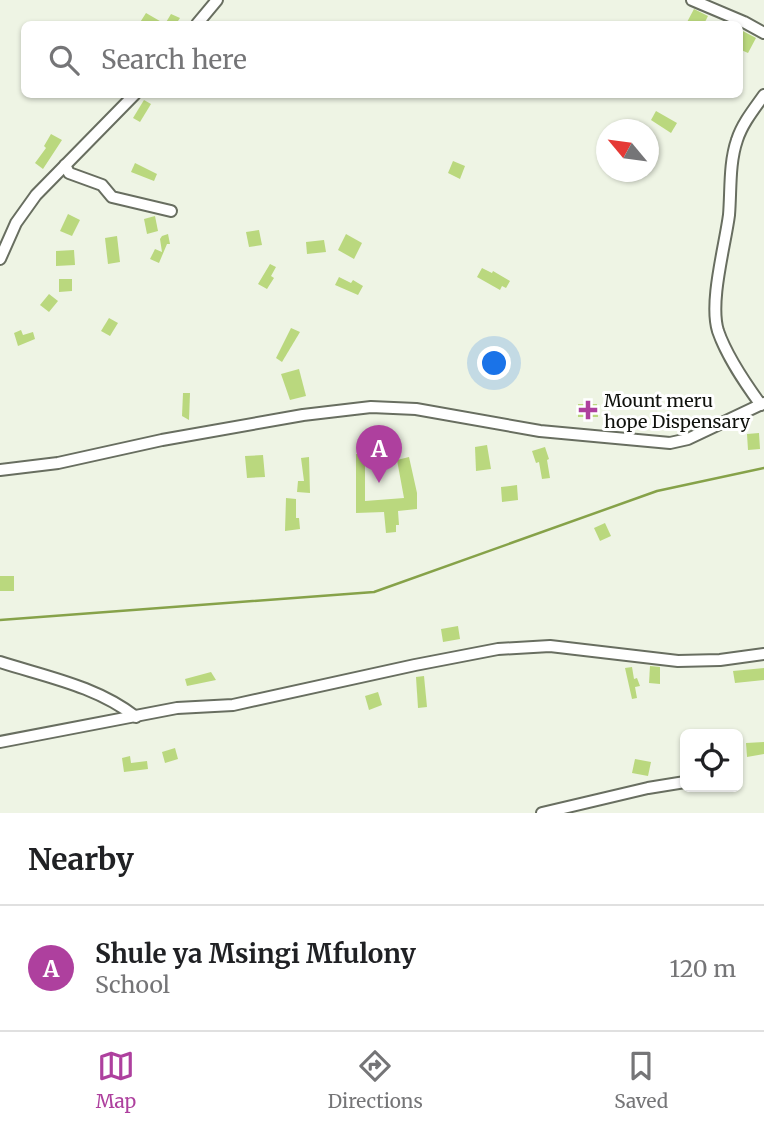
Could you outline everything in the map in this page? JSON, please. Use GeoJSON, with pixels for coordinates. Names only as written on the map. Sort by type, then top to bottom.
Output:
{"type":"FeatureCollection","features":[{"type":"Feature","properties":{"kind":"street"},"geometry":{"type":"LineString","coordinates":[[200,21],[217,0]]}},
{"type":"Feature","properties":{"kind":"street"},"geometry":{"type":"LineString","coordinates":[[692,0],[741,21]]}},
{"type":"Feature","properties":{"kind":"street"},"geometry":{"type":"LineString","coordinates":[[743,22],[764,33]]}},
{"type":"Feature","properties":{"kind":"street"},"geometry":{"type":"LineString","coordinates":[[0,470],[58,463],[162,440],[344,409],[416,409],[540,431],[670,443],[688,439],[762,404],[745,382],[723,341],[716,311],[735,146],[742,127],[764,95]]}},
{"type":"Feature","properties":{"kind":"street"},"geometry":{"type":"LineString","coordinates":[[0,259],[20,216],[36,195],[131,98]]}},
{"type":"Feature","properties":{"kind":"street"},"geometry":{"type":"LineString","coordinates":[[65,164],[71,175],[102,185],[112,197],[171,211]]}},
{"type":"Feature","properties":{"kind":"street"},"geometry":{"type":"LineString","coordinates":[[0,742],[177,708],[233,705],[415,665],[522,647],[592,649],[678,661],[709,661],[764,654]]}},
{"type":"Feature","properties":{"kind":"street"},"geometry":{"type":"LineString","coordinates":[[0,662],[100,694],[136,717]]}},
{"type":"Feature","properties":{"kind":"street"},"geometry":{"type":"LineString","coordinates":[[542,813],[680,783]]}},
{"type":"Feature","properties":{"kind":"building"},"geometry":{"type":"Polygon","coordinates":[[[694,9],[708,16],[706,21],[688,21],[694,9]]]}},
{"type":"Feature","properties":{"kind":"building"},"geometry":{"type":"Polygon","coordinates":[[[146,13],[160,21],[141,21],[146,13]]]}},
{"type":"Feature","properties":{"kind":"building"},"geometry":{"type":"Polygon","coordinates":[[[171,14],[180,18],[178,21],[167,21],[171,14]]]}},
{"type":"Feature","properties":{"kind":"building"},"geometry":{"type":"Polygon","coordinates":[[[743,31],[756,38],[748,53],[743,51],[743,31]]]}},
{"type":"Feature","properties":{"kind":"building"},"geometry":{"type":"Polygon","coordinates":[[[144,100],[151,104],[140,122],[133,118],[144,100]]]}},
{"type":"Feature","properties":{"kind":"building"},"geometry":{"type":"Polygon","coordinates":[[[656,111],[677,123],[671,133],[659,125],[659,119],[652,119],[656,111]]]}},
{"type":"Feature","properties":{"kind":"building"},"geometry":{"type":"Polygon","coordinates":[[[51,134],[62,140],[43,169],[35,163],[46,148],[44,146],[51,134]]]}},
{"type":"Feature","properties":{"kind":"building"},"geometry":{"type":"Polygon","coordinates":[[[453,161],[465,166],[460,179],[448,173],[453,161]]]}},
{"type":"Feature","properties":{"kind":"building"},"geometry":{"type":"Polygon","coordinates":[[[135,163],[157,174],[154,181],[131,172],[135,163]]]}},
{"type":"Feature","properties":{"kind":"building"},"geometry":{"type":"Polygon","coordinates":[[[68,214],[80,220],[72,236],[60,231],[68,214]]]}},
{"type":"Feature","properties":{"kind":"building"},"geometry":{"type":"Polygon","coordinates":[[[155,216],[158,231],[147,234],[144,219],[155,216]]]}},
{"type":"Feature","properties":{"kind":"building"},"geometry":{"type":"Polygon","coordinates":[[[259,230],[262,245],[249,247],[246,232],[259,230]]]}},
{"type":"Feature","properties":{"kind":"building"},"geometry":{"type":"Polygon","coordinates":[[[168,234],[170,244],[167,244],[159,263],[150,259],[155,249],[162,252],[160,239],[168,234]]]}},
{"type":"Feature","properties":{"kind":"building"},"geometry":{"type":"Polygon","coordinates":[[[346,234],[362,243],[354,259],[338,250],[346,234]]]}},
{"type":"Feature","properties":{"kind":"building"},"geometry":{"type":"Polygon","coordinates":[[[117,236],[120,262],[108,264],[105,238],[117,236]]]}},
{"type":"Feature","properties":{"kind":"building"},"geometry":{"type":"Polygon","coordinates":[[[324,240],[326,252],[307,254],[306,242],[324,240]]]}},
{"type":"Feature","properties":{"kind":"building"},"geometry":{"type":"Polygon","coordinates":[[[74,250],[75,265],[56,266],[56,251],[74,250]]]}},
{"type":"Feature","properties":{"kind":"building"},"geometry":{"type":"Polygon","coordinates":[[[270,264],[276,267],[271,276],[274,278],[267,289],[258,284],[270,264]]]}},
{"type":"Feature","properties":{"kind":"building"},"geometry":{"type":"Polygon","coordinates":[[[482,268],[510,281],[506,288],[502,286],[500,290],[477,277],[482,268]]]}},
{"type":"Feature","properties":{"kind":"building"},"geometry":{"type":"Polygon","coordinates":[[[339,277],[351,283],[353,280],[363,286],[358,295],[335,285],[339,277]]]}},
{"type":"Feature","properties":{"kind":"building"},"geometry":{"type":"Polygon","coordinates":[[[59,279],[72,279],[72,291],[59,292],[59,279]]]}},
{"type":"Feature","properties":{"kind":"building"},"geometry":{"type":"Polygon","coordinates":[[[49,294],[58,301],[49,312],[40,305],[49,294]]]}},
{"type":"Feature","properties":{"kind":"building"},"geometry":{"type":"Polygon","coordinates":[[[109,318],[118,323],[110,336],[101,331],[109,318]]]}},
{"type":"Feature","properties":{"kind":"building"},"geometry":{"type":"Polygon","coordinates":[[[291,328],[300,332],[282,362],[276,358],[291,328]]]}},
{"type":"Feature","properties":{"kind":"building"},"geometry":{"type":"Polygon","coordinates":[[[21,330],[23,335],[33,332],[35,339],[18,346],[14,333],[21,330]]]}},
{"type":"Feature","properties":{"kind":"building"},"geometry":{"type":"Polygon","coordinates":[[[299,369],[306,396],[290,400],[281,374],[299,369]]]}},
{"type":"Feature","properties":{"kind":"building"},"geometry":{"type":"Polygon","coordinates":[[[183,393],[190,393],[189,420],[182,416],[183,393]]]}},
{"type":"Feature","properties":{"kind":"building","name":"Mount meru hope Dispensary"},"geometry":{"type":"Polygon","coordinates":[[[578,404],[597,404],[598,417],[578,417],[578,404]]]}},
{"type":"Feature","properties":{"kind":"building"},"geometry":{"type":"Polygon","coordinates":[[[759,433],[760,449],[748,450],[747,434],[759,433]]]}},
{"type":"Feature","properties":{"kind":"building"},"geometry":{"type":"Polygon","coordinates":[[[487,445],[491,469],[476,471],[475,447],[487,445]]]}},
{"type":"Feature","properties":{"kind":"building"},"geometry":{"type":"Polygon","coordinates":[[[545,447],[550,478],[542,479],[539,462],[536,463],[532,451],[545,447]]]}},
{"type":"Feature","properties":{"kind":"building"},"geometry":{"type":"Polygon","coordinates":[[[356,454],[365,454],[365,501],[404,498],[397,460],[409,457],[417,493],[417,509],[398,511],[399,525],[396,525],[396,532],[386,533],[384,512],[356,513],[356,454]]]}},
{"type":"Feature","properties":{"kind":"building"},"geometry":{"type":"Polygon","coordinates":[[[263,455],[265,477],[247,478],[245,456],[263,455]]]}},
{"type":"Feature","properties":{"kind":"building"},"geometry":{"type":"Polygon","coordinates":[[[309,457],[310,493],[297,492],[298,481],[304,481],[301,458],[309,457]]]}},
{"type":"Feature","properties":{"kind":"building"},"geometry":{"type":"Polygon","coordinates":[[[517,485],[518,500],[502,502],[501,487],[517,485]]]}},
{"type":"Feature","properties":{"kind":"building"},"geometry":{"type":"Polygon","coordinates":[[[286,498],[296,499],[296,518],[299,518],[300,529],[285,531],[286,498]]]}},
{"type":"Feature","properties":{"kind":"building"},"geometry":{"type":"Polygon","coordinates":[[[605,523],[611,536],[600,541],[594,528],[605,523]]]}},
{"type":"Feature","properties":{"kind":"building"},"geometry":{"type":"Polygon","coordinates":[[[0,576],[14,576],[14,591],[0,591],[0,576]]]}},
{"type":"Feature","properties":{"kind":"building"},"geometry":{"type":"Polygon","coordinates":[[[458,626],[460,639],[443,642],[441,629],[458,626]]]}},
{"type":"Feature","properties":{"kind":"building"},"geometry":{"type":"Polygon","coordinates":[[[650,666],[660,667],[660,684],[649,683],[650,666]]]}},
{"type":"Feature","properties":{"kind":"building"},"geometry":{"type":"Polygon","coordinates":[[[632,667],[634,679],[637,678],[640,686],[635,687],[637,698],[632,699],[625,668],[632,667]]]}},
{"type":"Feature","properties":{"kind":"building"},"geometry":{"type":"Polygon","coordinates":[[[764,668],[764,680],[735,683],[733,671],[764,668]]]}},
{"type":"Feature","properties":{"kind":"building"},"geometry":{"type":"Polygon","coordinates":[[[211,672],[216,680],[187,686],[185,679],[211,672]]]}},
{"type":"Feature","properties":{"kind":"building"},"geometry":{"type":"Polygon","coordinates":[[[424,676],[427,707],[418,708],[416,677],[424,676]]]}},
{"type":"Feature","properties":{"kind":"building"},"geometry":{"type":"Polygon","coordinates":[[[378,692],[382,705],[369,710],[365,696],[378,692]]]}},
{"type":"Feature","properties":{"kind":"building"},"geometry":{"type":"Polygon","coordinates":[[[764,742],[764,754],[747,757],[746,743],[764,742]]]}},
{"type":"Feature","properties":{"kind":"building"},"geometry":{"type":"Polygon","coordinates":[[[175,748],[178,759],[165,763],[162,752],[175,748]]]}},
{"type":"Feature","properties":{"kind":"building"},"geometry":{"type":"Polygon","coordinates":[[[130,756],[131,763],[147,761],[148,769],[124,772],[122,758],[130,756]]]}},
{"type":"Feature","properties":{"kind":"building"},"geometry":{"type":"Polygon","coordinates":[[[635,759],[651,762],[648,776],[632,773],[635,759]]]}},
{"type":"Feature","properties":{"kind":"waterway"},"geometry":{"type":"LineString","coordinates":[[0,620],[374,592],[657,491],[764,468]]}},
{"type":"Feature","properties":{"kind":"place","name":"Mount meru hope Dispensary"},"geometry":{"type":"Point","coordinates":[588,410]}},
{"type":"Feature","properties":{"kind":"place","name":"Shule ya Msingi Mfulony"},"geometry":{"type":"Point","coordinates":[379,483]}}]}
